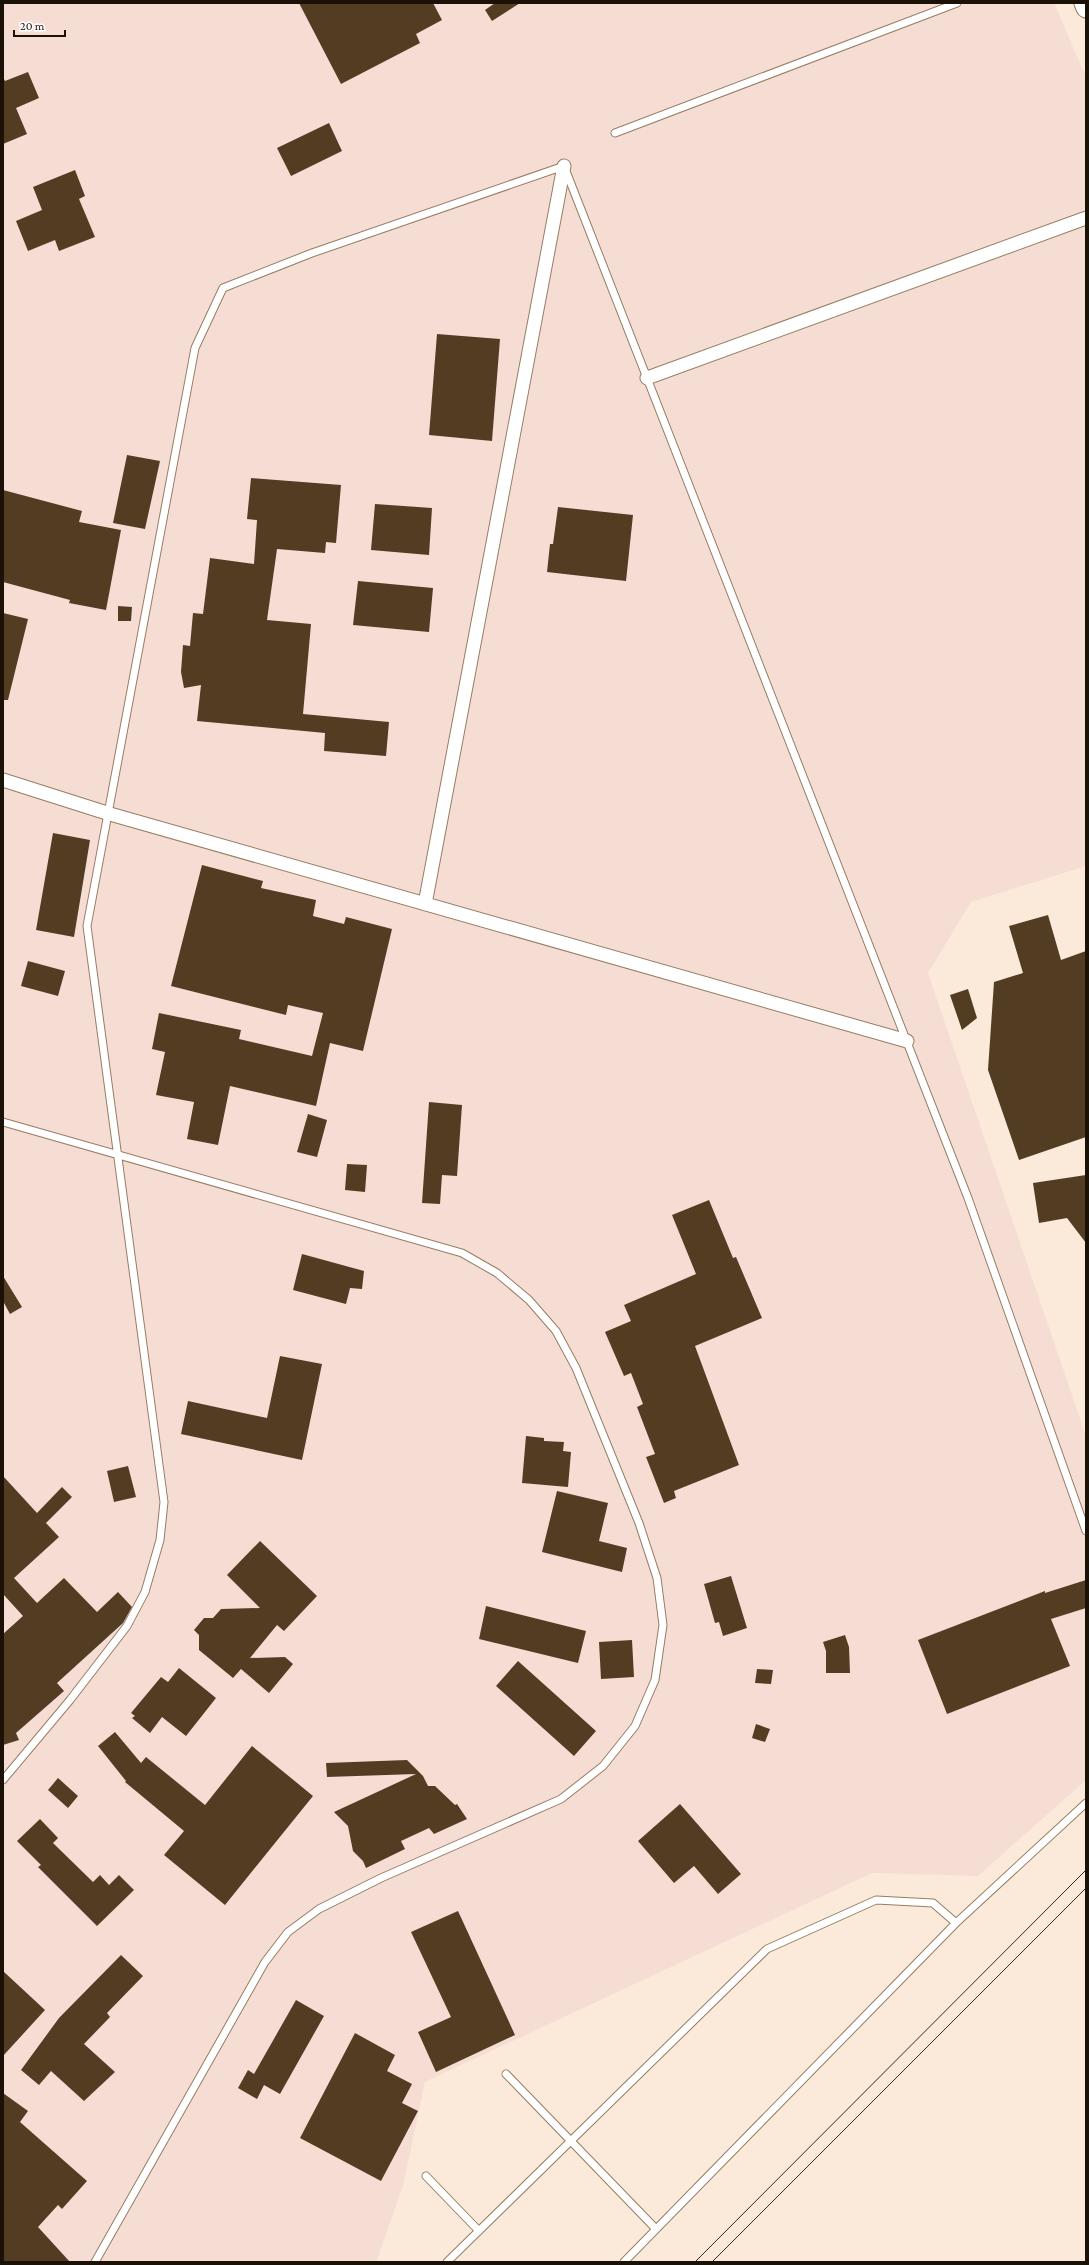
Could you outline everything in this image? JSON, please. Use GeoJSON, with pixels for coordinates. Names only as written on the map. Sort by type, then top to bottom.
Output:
{"type":"FeatureCollection","features":[{"type":"Feature","properties":{"kind":"main road"},"geometry":{"type":"LineString","coordinates":[[1084,3],[1086,8]]}},
{"type":"Feature","properties":{"kind":"street"},"geometry":{"type":"LineString","coordinates":[[425,904],[564,166]]}},
{"type":"Feature","properties":{"kind":"street"},"geometry":{"type":"LineString","coordinates":[[647,378],[1086,218]]}},
{"type":"Feature","properties":{"kind":"street"},"geometry":{"type":"LineString","coordinates":[[3,780],[110,814],[907,1041]]}},
{"type":"Feature","properties":{"kind":"lane"},"geometry":{"type":"LineString","coordinates":[[615,134],[957,3]]}},
{"type":"Feature","properties":{"kind":"lane"},"geometry":{"type":"LineString","coordinates":[[3,1780],[70,1700],[127,1626],[145,1592],[160,1540],[164,1502],[87,926],[110,814],[195,348],[223,288],[312,252],[564,166],[968,1198],[1086,1531]]}},
{"type":"Feature","properties":{"kind":"lane"},"geometry":{"type":"LineString","coordinates":[[3,1122],[462,1253],[497,1273],[529,1300],[556,1331],[576,1368],[639,1523],[657,1578],[663,1625],[655,1680],[635,1726],[603,1766],[561,1798],[382,1878],[319,1909],[288,1932],[265,1962],[95,2262]]}},
{"type":"Feature","properties":{"kind":"lane"},"geometry":{"type":"LineString","coordinates":[[624,2262],[956,1923],[1086,1803]]}},
{"type":"Feature","properties":{"kind":"lane"},"geometry":{"type":"LineString","coordinates":[[447,2262],[767,1949],[876,1900],[933,1902],[956,1923]]}},
{"type":"Feature","properties":{"kind":"lane"},"geometry":{"type":"LineString","coordinates":[[506,2074],[656,2228]]}},
{"type":"Feature","properties":{"kind":"lane"},"geometry":{"type":"LineString","coordinates":[[426,2176],[479,2231]]}},
{"type":"Feature","properties":{"kind":"shaded area"},"geometry":{"type":"Polygon","coordinates":[[[3,3],[1054,3],[1086,77],[1086,866],[971,902],[928,973],[1086,1436],[1086,1780],[978,1876],[872,1873],[425,2082],[403,2186],[376,2262],[3,2262],[3,3]]]}},
{"type":"Feature","properties":{"kind":"building"},"geometry":{"type":"Polygon","coordinates":[[[299,3],[433,3],[442,20],[416,34],[420,43],[341,84],[299,3]]]}},
{"type":"Feature","properties":{"kind":"building"},"geometry":{"type":"Polygon","coordinates":[[[495,3],[520,3],[492,21],[485,10],[495,3]]]}},
{"type":"Feature","properties":{"kind":"building"},"geometry":{"type":"Polygon","coordinates":[[[28,72],[39,98],[16,108],[27,134],[3,144],[3,77],[5,81],[28,72]]]}},
{"type":"Feature","properties":{"kind":"building"},"geometry":{"type":"Polygon","coordinates":[[[329,123],[342,151],[291,176],[277,148],[329,123]]]}},
{"type":"Feature","properties":{"kind":"building"},"geometry":{"type":"Polygon","coordinates":[[[75,170],[85,196],[79,199],[95,237],[59,251],[55,240],[28,251],[16,221],[42,210],[33,187],[75,170]]]}},
{"type":"Feature","properties":{"kind":"building"},"geometry":{"type":"Polygon","coordinates":[[[437,334],[500,339],[492,441],[429,435],[437,334]]]}},
{"type":"Feature","properties":{"kind":"building"},"geometry":{"type":"Polygon","coordinates":[[[127,455],[160,461],[145,529],[113,523],[127,455]]]}},
{"type":"Feature","properties":{"kind":"building"},"geometry":{"type":"Polygon","coordinates":[[[251,478],[341,485],[336,543],[326,542],[325,553],[277,549],[267,620],[311,624],[303,714],[389,722],[386,756],[324,751],[325,733],[197,721],[201,685],[184,688],[181,672],[183,645],[190,646],[193,613],[203,614],[210,558],[254,564],[257,520],[247,519],[251,478]]]}},
{"type":"Feature","properties":{"kind":"building"},"geometry":{"type":"Polygon","coordinates":[[[3,490],[82,511],[79,522],[121,530],[106,610],[69,603],[70,600],[3,582],[3,490]]]}},
{"type":"Feature","properties":{"kind":"building"},"geometry":{"type":"Polygon","coordinates":[[[375,504],[432,508],[429,555],[371,550],[375,504]]]}},
{"type":"Feature","properties":{"kind":"building"},"geometry":{"type":"Polygon","coordinates":[[[558,507],[633,515],[626,581],[547,572],[550,544],[553,544],[558,507]]]}},
{"type":"Feature","properties":{"kind":"building"},"geometry":{"type":"Polygon","coordinates":[[[358,581],[433,588],[429,632],[353,625],[358,581]]]}},
{"type":"Feature","properties":{"kind":"building"},"geometry":{"type":"Polygon","coordinates":[[[118,606],[132,607],[131,621],[118,621],[118,606]]]}},
{"type":"Feature","properties":{"kind":"building"},"geometry":{"type":"Polygon","coordinates":[[[3,613],[28,619],[8,700],[3,700],[3,613]]]}},
{"type":"Feature","properties":{"kind":"building"},"geometry":{"type":"Polygon","coordinates":[[[53,833],[90,840],[74,937],[36,930],[53,833]]]}},
{"type":"Feature","properties":{"kind":"building"},"geometry":{"type":"Polygon","coordinates":[[[202,865],[263,881],[261,888],[316,900],[313,916],[344,924],[346,917],[392,929],[363,1051],[330,1043],[316,1106],[230,1086],[218,1145],[187,1139],[194,1102],[156,1095],[165,1052],[152,1049],[159,1013],[241,1030],[239,1039],[312,1056],[323,1013],[288,1005],[286,1015],[171,986],[202,865]]]}},
{"type":"Feature","properties":{"kind":"building"},"geometry":{"type":"Polygon","coordinates":[[[1048,915],[1061,960],[1086,951],[1086,1137],[1019,1160],[988,1070],[994,982],[1023,973],[1009,926],[1048,915]]]}},
{"type":"Feature","properties":{"kind":"building"},"geometry":{"type":"Polygon","coordinates":[[[28,961],[65,971],[58,996],[21,986],[28,961]]]}},
{"type":"Feature","properties":{"kind":"building"},"geometry":{"type":"Polygon","coordinates":[[[968,989],[977,1018],[962,1030],[950,995],[968,989]]]}},
{"type":"Feature","properties":{"kind":"building"},"geometry":{"type":"Polygon","coordinates":[[[429,1102],[462,1105],[457,1176],[442,1175],[440,1204],[422,1203],[429,1102]]]}},
{"type":"Feature","properties":{"kind":"building"},"geometry":{"type":"Polygon","coordinates":[[[308,1114],[327,1120],[317,1157],[297,1152],[308,1114]]]}},
{"type":"Feature","properties":{"kind":"building"},"geometry":{"type":"Polygon","coordinates":[[[347,1164],[367,1165],[365,1192],[345,1190],[347,1164]]]}},
{"type":"Feature","properties":{"kind":"building"},"geometry":{"type":"Polygon","coordinates":[[[1086,1175],[1086,1243],[1067,1218],[1039,1223],[1033,1183],[1086,1175]]]}},
{"type":"Feature","properties":{"kind":"building"},"geometry":{"type":"Polygon","coordinates":[[[709,1200],[733,1258],[736,1257],[762,1318],[695,1346],[739,1465],[674,1491],[676,1498],[664,1503],[646,1457],[655,1454],[637,1407],[643,1404],[631,1373],[624,1376],[605,1332],[631,1321],[624,1305],[696,1274],[672,1215],[709,1200]]]}},
{"type":"Feature","properties":{"kind":"building"},"geometry":{"type":"Polygon","coordinates":[[[302,1254],[364,1271],[362,1289],[350,1288],[346,1304],[293,1290],[302,1254]]]}},
{"type":"Feature","properties":{"kind":"building"},"geometry":{"type":"Polygon","coordinates":[[[3,1276],[22,1307],[10,1314],[3,1301],[3,1276]]]}},
{"type":"Feature","properties":{"kind":"building"},"geometry":{"type":"Polygon","coordinates":[[[280,1356],[322,1364],[302,1460],[181,1434],[188,1401],[267,1418],[280,1356]]]}},
{"type":"Feature","properties":{"kind":"building"},"geometry":{"type":"Polygon","coordinates":[[[526,1436],[544,1438],[544,1441],[564,1442],[563,1451],[571,1452],[568,1487],[522,1483],[526,1436]]]}},
{"type":"Feature","properties":{"kind":"building"},"geometry":{"type":"Polygon","coordinates":[[[128,1466],[136,1497],[114,1502],[107,1471],[128,1466]]]}},
{"type":"Feature","properties":{"kind":"building"},"geometry":{"type":"Polygon","coordinates":[[[3,1476],[37,1513],[62,1487],[72,1497],[46,1523],[59,1537],[14,1578],[37,1603],[64,1578],[97,1612],[118,1592],[132,1607],[123,1623],[57,1683],[64,1691],[16,1733],[19,1740],[3,1745],[3,1634],[23,1616],[3,1594],[3,1476]]]}},
{"type":"Feature","properties":{"kind":"building"},"geometry":{"type":"Polygon","coordinates":[[[557,1491],[608,1503],[599,1541],[627,1548],[622,1572],[542,1552],[557,1491]]]}},
{"type":"Feature","properties":{"kind":"building"},"geometry":{"type":"Polygon","coordinates":[[[260,1541],[317,1596],[284,1631],[277,1625],[250,1658],[285,1657],[293,1664],[269,1693],[241,1669],[233,1678],[199,1650],[199,1635],[194,1630],[204,1618],[213,1618],[221,1609],[260,1608],[227,1575],[260,1541]]]}},
{"type":"Feature","properties":{"kind":"building"},"geometry":{"type":"Polygon","coordinates":[[[731,1576],[747,1628],[723,1636],[719,1622],[715,1623],[704,1584],[731,1576]]]}},
{"type":"Feature","properties":{"kind":"building"},"geometry":{"type":"Polygon","coordinates":[[[1086,1580],[1086,1608],[1051,1619],[1070,1666],[947,1714],[918,1640],[1045,1591],[1045,1593],[1086,1580]]]}},
{"type":"Feature","properties":{"kind":"building"},"geometry":{"type":"Polygon","coordinates":[[[486,1606],[586,1631],[578,1663],[479,1639],[486,1606]]]}},
{"type":"Feature","properties":{"kind":"building"},"geometry":{"type":"Polygon","coordinates":[[[845,1635],[849,1647],[850,1673],[826,1673],[826,1651],[823,1642],[845,1635]]]}},
{"type":"Feature","properties":{"kind":"building"},"geometry":{"type":"Polygon","coordinates":[[[632,1640],[634,1677],[601,1679],[599,1642],[632,1640]]]}},
{"type":"Feature","properties":{"kind":"building"},"geometry":{"type":"Polygon","coordinates":[[[518,1661],[596,1731],[574,1756],[496,1686],[518,1661]]]}},
{"type":"Feature","properties":{"kind":"building"},"geometry":{"type":"Polygon","coordinates":[[[179,1668],[216,1698],[186,1736],[162,1717],[150,1733],[132,1718],[135,1716],[131,1713],[161,1677],[168,1682],[179,1668]]]}},
{"type":"Feature","properties":{"kind":"building"},"geometry":{"type":"Polygon","coordinates":[[[757,1669],[773,1670],[771,1684],[755,1683],[757,1669]]]}},
{"type":"Feature","properties":{"kind":"building"},"geometry":{"type":"Polygon","coordinates":[[[756,1724],[770,1729],[765,1742],[752,1738],[756,1724]]]}},
{"type":"Feature","properties":{"kind":"building"},"geometry":{"type":"Polygon","coordinates":[[[115,1732],[141,1763],[146,1757],[205,1805],[252,1746],[313,1796],[225,1905],[164,1855],[184,1831],[125,1782],[126,1781],[98,1746],[115,1732]]]}},
{"type":"Feature","properties":{"kind":"building"},"geometry":{"type":"Polygon","coordinates":[[[407,1760],[423,1776],[428,1786],[435,1786],[455,1805],[457,1804],[467,1819],[434,1834],[429,1828],[401,1841],[405,1849],[366,1868],[363,1861],[353,1851],[348,1826],[334,1812],[416,1774],[327,1777],[326,1763],[407,1760]]]}},
{"type":"Feature","properties":{"kind":"building"},"geometry":{"type":"Polygon","coordinates":[[[58,1778],[78,1796],[68,1808],[48,1790],[58,1778]]]}},
{"type":"Feature","properties":{"kind":"building"},"geometry":{"type":"Polygon","coordinates":[[[680,1804],[741,1874],[718,1894],[694,1866],[674,1883],[638,1841],[680,1804]]]}},
{"type":"Feature","properties":{"kind":"building"},"geometry":{"type":"Polygon","coordinates":[[[40,1819],[58,1838],[53,1843],[93,1882],[100,1875],[109,1885],[119,1875],[134,1890],[97,1926],[38,1867],[41,1865],[17,1841],[40,1819]]]}},
{"type":"Feature","properties":{"kind":"building"},"geometry":{"type":"Polygon","coordinates":[[[458,1911],[515,2035],[436,2072],[418,2032],[451,2017],[411,1932],[458,1911]]]}},
{"type":"Feature","properties":{"kind":"building"},"geometry":{"type":"Polygon","coordinates":[[[121,1955],[143,1976],[107,2013],[110,2017],[84,2044],[115,2072],[84,2101],[51,2071],[39,2085],[21,2070],[59,2018],[121,1955]]]}},
{"type":"Feature","properties":{"kind":"building"},"geometry":{"type":"Polygon","coordinates":[[[3,1971],[45,2010],[3,2056],[3,1971]]]}},
{"type":"Feature","properties":{"kind":"building"},"geometry":{"type":"Polygon","coordinates":[[[296,2000],[324,2016],[280,2094],[264,2085],[257,2099],[238,2088],[248,2070],[254,2074],[296,2000]]]}},
{"type":"Feature","properties":{"kind":"building"},"geometry":{"type":"Polygon","coordinates":[[[355,2033],[395,2055],[387,2071],[412,2084],[402,2103],[418,2111],[381,2181],[300,2138],[355,2033]]]}},
{"type":"Feature","properties":{"kind":"building"},"geometry":{"type":"Polygon","coordinates":[[[3,2093],[28,2111],[20,2122],[87,2181],[62,2209],[58,2205],[38,2227],[70,2262],[3,2262],[3,2093]]]}},
{"type":"Feature","properties":{"kind":"tram line"},"geometry":{"type":"LineString","coordinates":[[695,2262],[1086,1870]]}},
{"type":"Feature","properties":{"kind":"tram line"},"geometry":{"type":"LineString","coordinates":[[712,2262],[1086,1888]]}}]}
